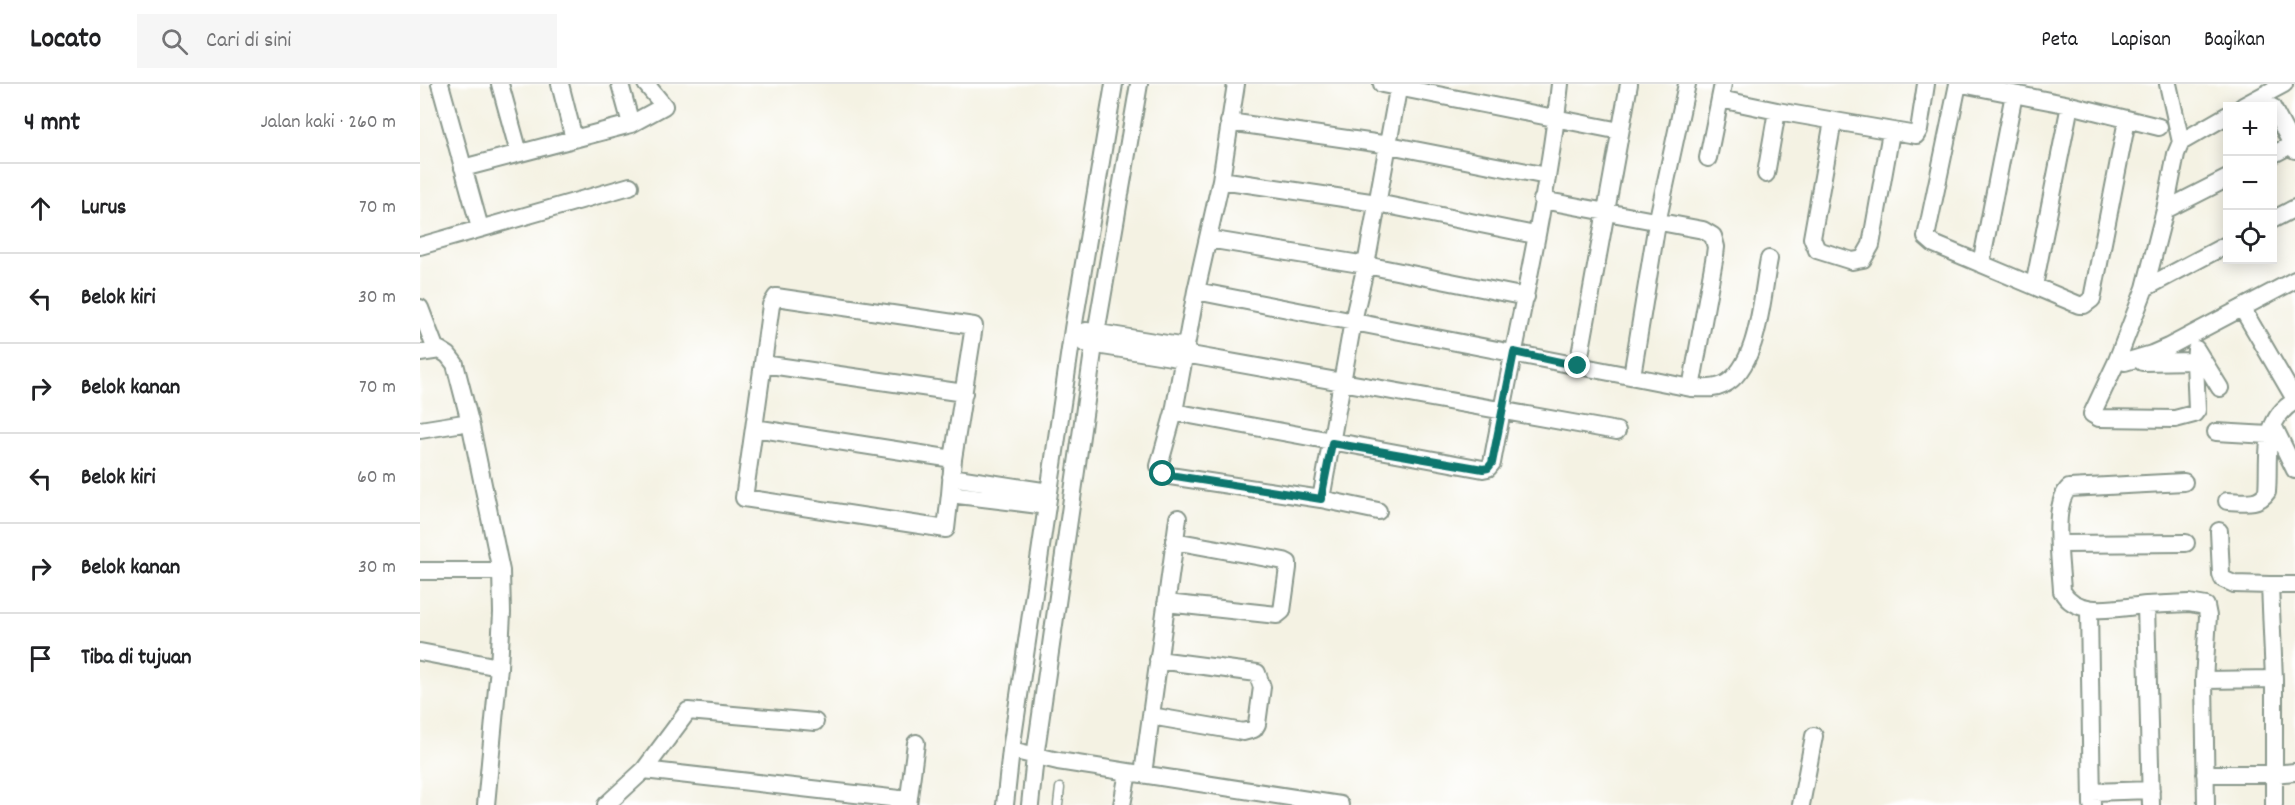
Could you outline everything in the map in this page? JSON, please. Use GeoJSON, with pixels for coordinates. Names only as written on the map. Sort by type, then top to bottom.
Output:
{"type":"FeatureCollection","features":[{"type":"Feature","properties":{"kind":"street"},"geometry":{"type":"LineString","coordinates":[[440,84],[480,228]]}},
{"type":"Feature","properties":{"kind":"street"},"geometry":{"type":"LineString","coordinates":[[500,84],[519,153]]}},
{"type":"Feature","properties":{"kind":"street"},"geometry":{"type":"LineString","coordinates":[[560,84],[574,139]]}},
{"type":"Feature","properties":{"kind":"street"},"geometry":{"type":"LineString","coordinates":[[620,84],[631,124]]}},
{"type":"Feature","properties":{"kind":"street"},"geometry":{"type":"LineString","coordinates":[[463,168],[631,124],[664,106],[646,84]]}},
{"type":"Feature","properties":{"kind":"street"},"geometry":{"type":"LineString","coordinates":[[1005,805],[1011,750],[1072,335],[1114,84]]}},
{"type":"Feature","properties":{"kind":"street"},"geometry":{"type":"LineString","coordinates":[[1030,805],[1095,338],[1139,84]]}},
{"type":"Feature","properties":{"kind":"street"},"geometry":{"type":"LineString","coordinates":[[1236,84],[1221,180],[1196,291],[1174,412],[1159,466],[1163,474],[1321,499],[1378,511]]}},
{"type":"Feature","properties":{"kind":"street"},"geometry":{"type":"LineString","coordinates":[[1174,412],[1332,443],[1488,468],[1492,463],[1526,297],[1560,84]]}},
{"type":"Feature","properties":{"kind":"street"},"geometry":{"type":"LineString","coordinates":[[1578,366],[1604,212],[1629,84]]}},
{"type":"Feature","properties":{"kind":"street"},"geometry":{"type":"LineString","coordinates":[[1632,376],[1657,223],[1687,84]]}},
{"type":"Feature","properties":{"kind":"street"},"geometry":{"type":"LineString","coordinates":[[1708,158],[1721,92],[1777,111],[1916,135],[1919,130],[1926,84]]}},
{"type":"Feature","properties":{"kind":"street"},"geometry":{"type":"LineString","coordinates":[[2127,120],[2092,299],[2084,305],[2079,305],[1934,244],[1926,237],[1925,233],[1960,84],[2070,105],[2159,127]]}},
{"type":"Feature","properties":{"kind":"street"},"geometry":{"type":"LineString","coordinates":[[2168,84],[2181,142],[2176,154],[2165,210],[2145,288],[2121,363],[2092,414],[2099,418],[2175,419],[2190,417],[2197,412],[2193,349]]}},
{"type":"Feature","properties":{"kind":"street"},"geometry":{"type":"LineString","coordinates":[[2271,102],[2284,84]]}},
{"type":"Feature","properties":{"kind":"street"},"geometry":{"type":"LineString","coordinates":[[1321,499],[1353,321],[1389,145],[1394,85],[1620,131]]}},
{"type":"Feature","properties":{"kind":"street"},"geometry":{"type":"LineString","coordinates":[[1981,264],[2014,94]]}},
{"type":"Feature","properties":{"kind":"street"},"geometry":{"type":"LineString","coordinates":[[2034,286],[2070,105]]}},
{"type":"Feature","properties":{"kind":"street"},"geometry":{"type":"LineString","coordinates":[[1766,174],[1777,111]]}},
{"type":"Feature","properties":{"kind":"street"},"geometry":{"type":"LineString","coordinates":[[2277,113],[2294,146],[2277,153]]}},
{"type":"Feature","properties":{"kind":"street"},"geometry":{"type":"LineString","coordinates":[[2181,142],[2223,117]]}},
{"type":"Feature","properties":{"kind":"street"},"geometry":{"type":"LineString","coordinates":[[1833,121],[1812,238],[1817,250],[1852,261],[1863,259],[1871,245],[1891,132]]}},
{"type":"Feature","properties":{"kind":"street"},"geometry":{"type":"LineString","coordinates":[[1229,122],[1389,145],[1547,176]]}},
{"type":"Feature","properties":{"kind":"street"},"geometry":{"type":"LineString","coordinates":[[1221,180],[1377,203],[1535,235]]}},
{"type":"Feature","properties":{"kind":"street"},"geometry":{"type":"LineString","coordinates":[[2165,210],[2223,181]]}},
{"type":"Feature","properties":{"kind":"street"},"geometry":{"type":"LineString","coordinates":[[421,243],[630,186]]}},
{"type":"Feature","properties":{"kind":"street"},"geometry":{"type":"LineString","coordinates":[[1542,200],[1710,233],[1715,241],[1715,255],[1691,388]]}},
{"type":"Feature","properties":{"kind":"street"},"geometry":{"type":"LineString","coordinates":[[2277,217],[2295,208]]}},
{"type":"Feature","properties":{"kind":"street"},"geometry":{"type":"LineString","coordinates":[[1208,239],[1366,265],[1526,297]]}},
{"type":"Feature","properties":{"kind":"street"},"geometry":{"type":"LineString","coordinates":[[2145,288],[2223,247]]}},
{"type":"Feature","properties":{"kind":"street"},"geometry":{"type":"LineString","coordinates":[[1196,291],[1691,388],[1711,388],[1723,385],[1735,377],[1744,366],[1753,348],[1768,259]]}},
{"type":"Feature","properties":{"kind":"street"},"geometry":{"type":"LineString","coordinates":[[2121,363],[2193,349],[2242,308],[2295,280]]}},
{"type":"Feature","properties":{"kind":"street"},"geometry":{"type":"LineString","coordinates":[[776,297],[974,326],[964,393],[953,459],[946,529],[744,498],[771,305],[776,297]]}},
{"type":"Feature","properties":{"kind":"street"},"geometry":{"type":"LineString","coordinates":[[420,308],[428,351],[448,356],[455,364],[470,422],[501,571],[502,612],[499,667],[486,805]]}},
{"type":"Feature","properties":{"kind":"street"},"geometry":{"type":"LineString","coordinates":[[2227,501],[2256,501],[2263,498],[2267,492],[2271,430],[2278,415],[2293,397],[2242,308]]}},
{"type":"Feature","properties":{"kind":"street"},"geometry":{"type":"LineString","coordinates":[[1072,335],[1185,353],[1617,431]]}},
{"type":"Feature","properties":{"kind":"street"},"geometry":{"type":"LineString","coordinates":[[2121,363],[2152,354],[2193,349]]}},
{"type":"Feature","properties":{"kind":"street"},"geometry":{"type":"LineString","coordinates":[[2193,349],[2220,388]]}},
{"type":"Feature","properties":{"kind":"street"},"geometry":{"type":"LineString","coordinates":[[763,364],[964,393]]}},
{"type":"Feature","properties":{"kind":"street"},"geometry":{"type":"LineString","coordinates":[[420,430],[470,422]]}},
{"type":"Feature","properties":{"kind":"street"},"geometry":{"type":"LineString","coordinates":[[754,428],[953,459]]}},
{"type":"Feature","properties":{"kind":"street"},"geometry":{"type":"LineString","coordinates":[[2216,432],[2271,430]]}},
{"type":"Feature","properties":{"kind":"street"},"geometry":{"type":"LineString","coordinates":[[2271,430],[2295,470]]}},
{"type":"Feature","properties":{"kind":"street"},"geometry":{"type":"LineString","coordinates":[[2184,482],[2069,488],[2061,502],[2062,591],[2067,600],[2074,605],[2090,609],[2189,603],[2206,606],[2208,616],[2204,680],[2206,805]]}},
{"type":"Feature","properties":{"kind":"street"},"geometry":{"type":"LineString","coordinates":[[951,486],[1048,499]]}},
{"type":"Feature","properties":{"kind":"street"},"geometry":{"type":"LineString","coordinates":[[1122,805],[1135,773],[1151,716],[1178,518]]}},
{"type":"Feature","properties":{"kind":"street"},"geometry":{"type":"LineString","coordinates":[[2219,531],[2223,579],[2234,584],[2295,585]]}},
{"type":"Feature","properties":{"kind":"street"},"geometry":{"type":"LineString","coordinates":[[1166,603],[1277,615],[1282,611],[1288,568],[1288,563],[1284,561],[1174,541]]}},
{"type":"Feature","properties":{"kind":"street"},"geometry":{"type":"LineString","coordinates":[[2060,544],[2186,543]]}},
{"type":"Feature","properties":{"kind":"street"},"geometry":{"type":"LineString","coordinates":[[420,571],[501,571]]}},
{"type":"Feature","properties":{"kind":"street"},"geometry":{"type":"LineString","coordinates":[[2270,585],[2274,680],[2274,805]]}},
{"type":"Feature","properties":{"kind":"street"},"geometry":{"type":"LineString","coordinates":[[2090,609],[2092,798],[2151,798],[2146,605]]}},
{"type":"Feature","properties":{"kind":"street"},"geometry":{"type":"LineString","coordinates":[[420,652],[499,667]]}},
{"type":"Feature","properties":{"kind":"street"},"geometry":{"type":"LineString","coordinates":[[1151,716],[1242,732],[1254,729],[1257,724],[1262,687],[1257,673],[1158,660]]}},
{"type":"Feature","properties":{"kind":"street"},"geometry":{"type":"LineString","coordinates":[[2204,680],[2274,680]]}},
{"type":"Feature","properties":{"kind":"street"},"geometry":{"type":"LineString","coordinates":[[606,805],[644,770],[688,711],[815,722]]}},
{"type":"Feature","properties":{"kind":"street"},"geometry":{"type":"LineString","coordinates":[[1802,805],[1814,735]]}},
{"type":"Feature","properties":{"kind":"street"},"geometry":{"type":"LineString","coordinates":[[644,770],[908,803],[916,743]]}},
{"type":"Feature","properties":{"kind":"street"},"geometry":{"type":"LineString","coordinates":[[1011,750],[1035,757],[1135,773],[1254,799],[1340,805]]}},
{"type":"Feature","properties":{"kind":"street"},"geometry":{"type":"LineString","coordinates":[[2205,774],[2273,774],[2295,771]]}},
{"type":"Feature","properties":{"kind":"lane"},"geometry":{"type":"LineString","coordinates":[[1058,805],[1060,788]]}},
{"type":"Feature","properties":{"kind":"route"},"geometry":{"type":"LineString","coordinates":[[1163,474],[1321,499],[1332,443],[1488,468],[1492,463],[1514,352],[1578,366]]}}]}
